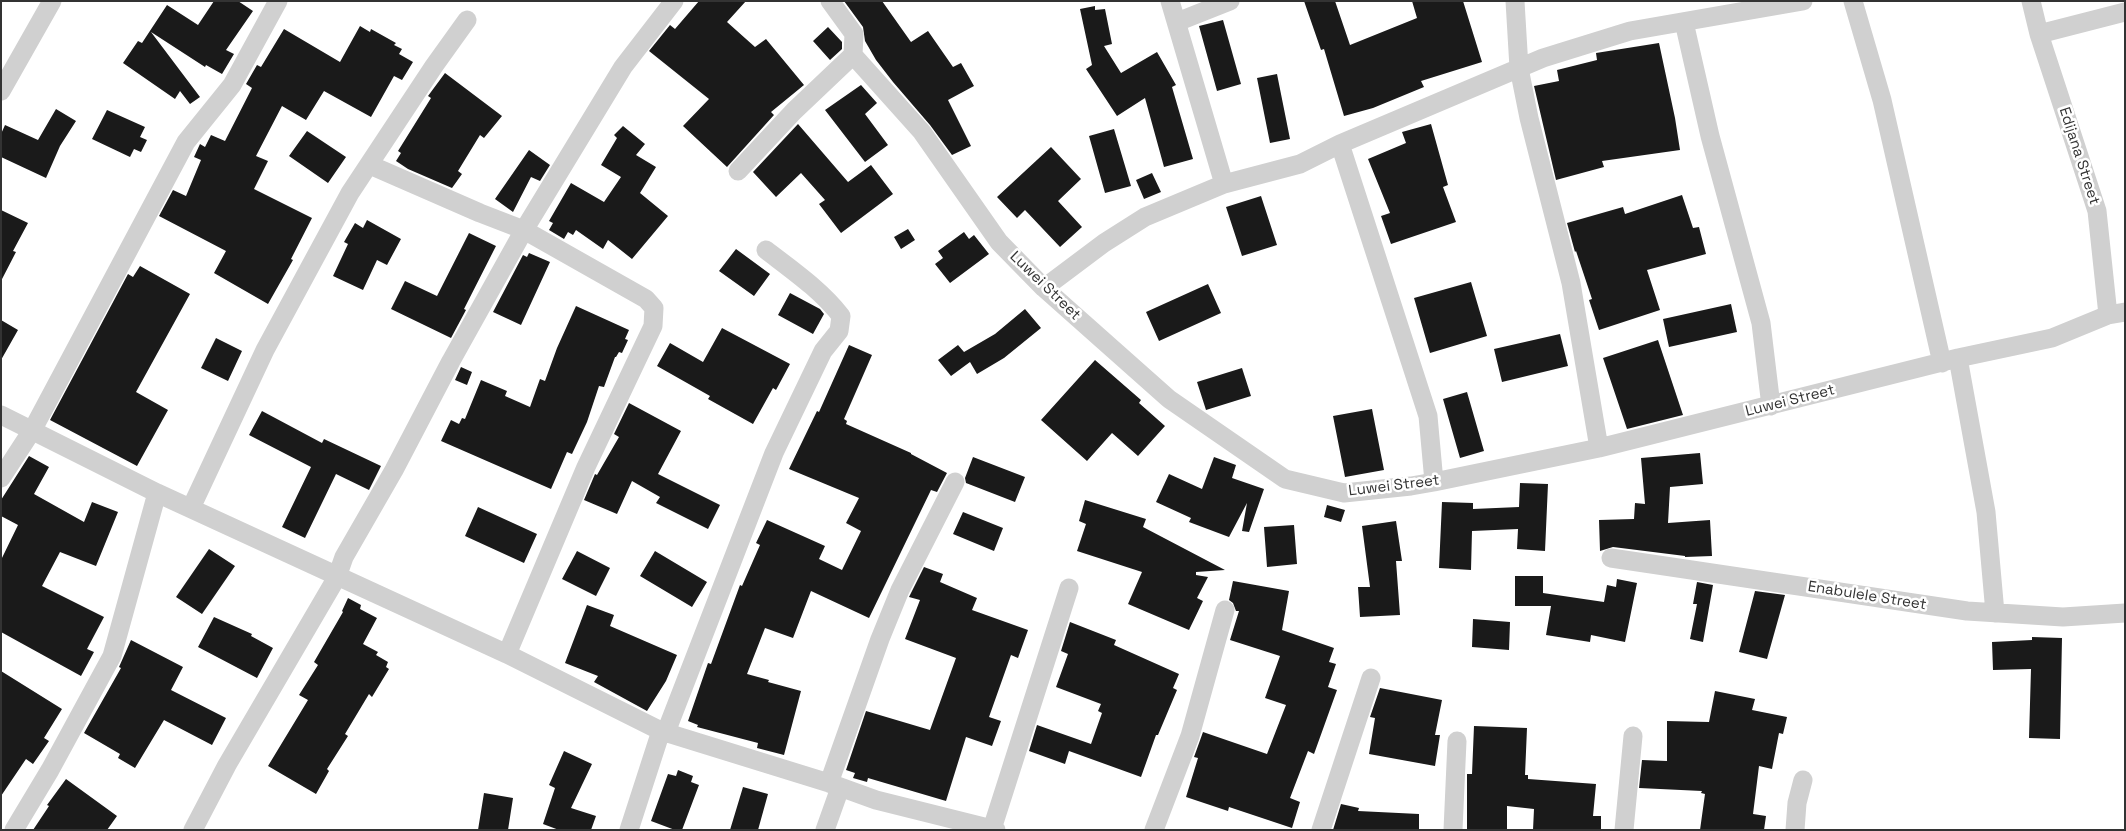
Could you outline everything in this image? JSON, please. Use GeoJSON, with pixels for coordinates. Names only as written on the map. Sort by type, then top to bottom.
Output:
{"type":"FeatureCollection","features":[{"type":"Feature","properties":{"kind":"street"},"geometry":{"type":"LineString","coordinates":[[1,91],[52,1]]}},
{"type":"Feature","properties":{"kind":"street"},"geometry":{"type":"LineString","coordinates":[[1,478],[33,429],[186,142],[232,85],[278,1]]}},
{"type":"Feature","properties":{"kind":"street"},"geometry":{"type":"LineString","coordinates":[[193,830],[227,765],[337,577],[344,557],[394,470],[451,361],[524,230],[623,67],[674,1]]}},
{"type":"Feature","properties":{"kind":"street"},"geometry":{"type":"LineString","coordinates":[[738,171],[794,111],[853,55],[854,34],[830,1]]}},
{"type":"Feature","properties":{"kind":"street"},"geometry":{"type":"LineString","coordinates":[[1170,1],[1224,184]]}},
{"type":"Feature","properties":{"kind":"street"},"geometry":{"type":"LineString","coordinates":[[1176,22],[1230,1]]}},
{"type":"Feature","properties":{"kind":"street"},"geometry":{"type":"LineString","coordinates":[[1515,1],[1519,68],[1529,118],[1571,282],[1599,448]]}},
{"type":"Feature","properties":{"kind":"street"},"geometry":{"type":"LineString","coordinates":[[1044,288],[1104,243],[1145,217],[1224,184],[1300,164],[1340,144],[1543,58],[1630,31],[1803,1]]}},
{"type":"Feature","properties":{"kind":"street"},"geometry":{"type":"LineString","coordinates":[[1853,1],[1882,100],[1950,361],[1986,512],[1995,613]]}},
{"type":"Feature","properties":{"kind":"street","name":"Edijana Street"},"geometry":{"type":"LineString","coordinates":[[2031,1],[2039,34],[2096,211],[2116,314]]}},
{"type":"Feature","properties":{"kind":"street"},"geometry":{"type":"LineString","coordinates":[[2039,34],[2125,12]]}},
{"type":"Feature","properties":{"kind":"street"},"geometry":{"type":"LineString","coordinates":[[191,508],[265,350],[350,193],[434,66],[467,20]]}},
{"type":"Feature","properties":{"kind":"street"},"geometry":{"type":"LineString","coordinates":[[1684,22],[1710,136],[1761,323],[1771,406]]}},
{"type":"Feature","properties":{"kind":"street","name":"Luwei Street"},"geometry":{"type":"LineString","coordinates":[[853,55],[922,132],[1000,242],[1044,288],[1169,399],[1285,479],[1344,493],[1434,482],[1599,448],[1950,361],[2052,338],[2116,314]]}},
{"type":"Feature","properties":{"kind":"street"},"geometry":{"type":"LineString","coordinates":[[1340,144],[1428,416],[1434,482]]}},
{"type":"Feature","properties":{"kind":"street"},"geometry":{"type":"LineString","coordinates":[[370,164],[480,213],[524,230],[646,299],[654,308],[653,326],[586,467],[507,654]]}},
{"type":"Feature","properties":{"kind":"street"},"geometry":{"type":"LineString","coordinates":[[629,830],[664,732],[774,453],[823,351],[839,331],[841,316],[834,307],[800,276],[766,250]]}},
{"type":"Feature","properties":{"kind":"street"},"geometry":{"type":"LineString","coordinates":[[1,414],[157,493],[507,654],[664,732],[876,800],[994,829],[1069,588]]}},
{"type":"Feature","properties":{"kind":"street"},"geometry":{"type":"LineString","coordinates":[[825,830],[834,785],[880,639],[900,590],[955,482]]}},
{"type":"Feature","properties":{"kind":"street"},"geometry":{"type":"LineString","coordinates":[[14,830],[50,770],[112,656],[157,493]]}},
{"type":"Feature","properties":{"kind":"street","name":"Enabulele Street"},"geometry":{"type":"LineString","coordinates":[[1611,558],[1968,611],[2063,617],[2125,613]]}},
{"type":"Feature","properties":{"kind":"street"},"geometry":{"type":"LineString","coordinates":[[1154,830],[1190,736],[1225,610]]}},
{"type":"Feature","properties":{"kind":"street"},"geometry":{"type":"LineString","coordinates":[[1321,830],[1371,678]]}},
{"type":"Feature","properties":{"kind":"street"},"geometry":{"type":"LineString","coordinates":[[1624,830],[1633,736]]}},
{"type":"Feature","properties":{"kind":"street"},"geometry":{"type":"LineString","coordinates":[[1453,830],[1457,741]]}},
{"type":"Feature","properties":{"kind":"street"},"geometry":{"type":"LineString","coordinates":[[1795,830],[1797,803],[1802,780]]}},
{"type":"Feature","properties":{"kind":"building"},"geometry":{"type":"Polygon","coordinates":[[[214,1],[238,1],[253,11],[226,50],[234,54],[222,74],[206,65],[205,67],[151,32],[200,97],[190,104],[180,91],[175,99],[123,63],[138,41],[142,43],[167,5],[198,25],[214,1]]]}},
{"type":"Feature","properties":{"kind":"building"},"geometry":{"type":"Polygon","coordinates":[[[699,1],[746,1],[727,22],[755,47],[766,39],[804,85],[771,112],[774,115],[727,167],[683,126],[709,99],[649,51],[670,25],[675,29],[699,1]]]}},
{"type":"Feature","properties":{"kind":"building"},"geometry":{"type":"Polygon","coordinates":[[[844,1],[882,1],[911,42],[928,31],[953,67],[961,63],[974,86],[948,100],[971,146],[952,155],[930,125],[876,60],[865,41],[863,27],[844,1]]]}},
{"type":"Feature","properties":{"kind":"building"},"geometry":{"type":"Polygon","coordinates":[[[1304,1],[1335,1],[1350,45],[1417,18],[1412,1],[1463,1],[1482,62],[1421,81],[1424,87],[1373,108],[1344,116],[1324,49],[1321,50],[1304,1]]]}},
{"type":"Feature","properties":{"kind":"building"},"geometry":{"type":"Polygon","coordinates":[[[1095,6],[1095,10],[1105,9],[1112,44],[1104,46],[1121,73],[1157,52],[1176,85],[1172,87],[1193,159],[1164,167],[1145,98],[1117,116],[1086,69],[1092,65],[1080,9],[1095,6]]]}},
{"type":"Feature","properties":{"kind":"building"},"geometry":{"type":"Polygon","coordinates":[[[1223,20],[1241,84],[1217,91],[1199,26],[1223,20]]]}},
{"type":"Feature","properties":{"kind":"building"},"geometry":{"type":"Polygon","coordinates":[[[360,26],[370,32],[371,29],[396,43],[394,45],[402,49],[399,54],[413,62],[402,80],[394,76],[371,117],[324,91],[306,120],[282,106],[256,156],[268,161],[254,189],[312,218],[291,259],[293,260],[268,304],[214,273],[226,251],[159,216],[173,190],[186,196],[201,160],[194,157],[200,144],[205,147],[211,135],[225,141],[252,88],[246,84],[257,65],[261,67],[284,29],[340,62],[360,26]]]}},
{"type":"Feature","properties":{"kind":"building"},"geometry":{"type":"Polygon","coordinates":[[[828,27],[842,42],[842,49],[830,60],[813,41],[828,27]]]}},
{"type":"Feature","properties":{"kind":"building"},"geometry":{"type":"Polygon","coordinates":[[[1659,43],[1680,150],[1602,161],[1604,167],[1556,180],[1534,86],[1559,81],[1557,70],[1597,60],[1596,53],[1659,43]]]}},
{"type":"Feature","properties":{"kind":"building"},"geometry":{"type":"Polygon","coordinates":[[[445,73],[502,116],[484,138],[480,135],[458,171],[462,174],[452,188],[408,169],[396,161],[401,153],[398,151],[431,98],[428,96],[445,73]]]}},
{"type":"Feature","properties":{"kind":"building"},"geometry":{"type":"Polygon","coordinates":[[[1277,74],[1290,139],[1270,143],[1257,78],[1277,74]]]}},
{"type":"Feature","properties":{"kind":"building"},"geometry":{"type":"Polygon","coordinates":[[[861,85],[877,103],[865,114],[888,145],[865,162],[825,110],[861,85]]]}},
{"type":"Feature","properties":{"kind":"building"},"geometry":{"type":"Polygon","coordinates":[[[56,109],[76,121],[60,146],[46,178],[1,157],[1,134],[5,125],[38,140],[56,109]]]}},
{"type":"Feature","properties":{"kind":"building"},"geometry":{"type":"Polygon","coordinates":[[[107,110],[145,127],[140,137],[147,140],[141,152],[134,149],[130,157],[92,139],[107,110]]]}},
{"type":"Feature","properties":{"kind":"building"},"geometry":{"type":"Polygon","coordinates":[[[798,124],[848,182],[871,165],[893,194],[841,233],[819,204],[825,200],[801,173],[776,197],[753,172],[798,124]]]}},
{"type":"Feature","properties":{"kind":"building"},"geometry":{"type":"Polygon","coordinates":[[[1431,124],[1448,185],[1443,187],[1456,222],[1391,244],[1381,216],[1390,213],[1368,159],[1406,143],[1402,132],[1431,124]]]}},
{"type":"Feature","properties":{"kind":"building"},"geometry":{"type":"Polygon","coordinates":[[[623,126],[645,144],[636,155],[656,167],[640,193],[668,216],[632,259],[608,240],[603,249],[576,230],[573,235],[568,232],[564,239],[549,230],[553,223],[549,221],[571,183],[604,202],[621,177],[601,165],[617,138],[614,135],[623,126]]]}},
{"type":"Feature","properties":{"kind":"building"},"geometry":{"type":"Polygon","coordinates":[[[1114,129],[1131,186],[1105,193],[1089,136],[1114,129]]]}},
{"type":"Feature","properties":{"kind":"building"},"geometry":{"type":"Polygon","coordinates":[[[307,131],[346,157],[328,183],[289,156],[307,131]]]}},
{"type":"Feature","properties":{"kind":"building"},"geometry":{"type":"Polygon","coordinates":[[[1051,147],[1081,179],[1058,201],[1082,227],[1060,247],[1025,210],[1017,218],[997,197],[1051,147]]]}},
{"type":"Feature","properties":{"kind":"building"},"geometry":{"type":"Polygon","coordinates":[[[529,150],[550,165],[540,181],[531,177],[513,212],[495,199],[529,150]]]}},
{"type":"Feature","properties":{"kind":"building"},"geometry":{"type":"Polygon","coordinates":[[[1152,173],[1161,192],[1144,199],[1136,180],[1152,173]]]}},
{"type":"Feature","properties":{"kind":"building"},"geometry":{"type":"Polygon","coordinates":[[[1682,195],[1693,228],[1699,227],[1706,254],[1647,270],[1660,310],[1599,330],[1589,300],[1592,299],[1567,223],[1623,207],[1625,214],[1682,195]]]}},
{"type":"Feature","properties":{"kind":"building"},"geometry":{"type":"Polygon","coordinates":[[[1261,196],[1277,245],[1242,256],[1226,207],[1261,196]]]}},
{"type":"Feature","properties":{"kind":"building"},"geometry":{"type":"Polygon","coordinates":[[[1,210],[28,223],[13,251],[16,252],[1,281],[1,210]]]}},
{"type":"Feature","properties":{"kind":"building"},"geometry":{"type":"Polygon","coordinates":[[[367,220],[401,239],[387,265],[377,260],[363,290],[333,276],[348,244],[344,242],[355,223],[363,228],[367,220]]]}},
{"type":"Feature","properties":{"kind":"building"},"geometry":{"type":"Polygon","coordinates":[[[908,229],[915,240],[901,249],[894,237],[908,229]]]}},
{"type":"Feature","properties":{"kind":"building"},"geometry":{"type":"Polygon","coordinates":[[[964,232],[969,239],[974,235],[989,254],[950,283],[935,264],[943,258],[938,251],[964,232]]]}},
{"type":"Feature","properties":{"kind":"building"},"geometry":{"type":"Polygon","coordinates":[[[469,233],[496,246],[451,338],[391,309],[405,281],[437,296],[469,233]]]}},
{"type":"Feature","properties":{"kind":"building"},"geometry":{"type":"Polygon","coordinates":[[[736,249],[770,274],[754,296],[719,271],[736,249]]]}},
{"type":"Feature","properties":{"kind":"building"},"geometry":{"type":"Polygon","coordinates":[[[529,253],[550,262],[521,325],[493,312],[523,255],[527,257],[529,253]]]}},
{"type":"Feature","properties":{"kind":"building"},"geometry":{"type":"Polygon","coordinates":[[[140,266],[190,294],[136,392],[168,410],[137,466],[50,420],[128,274],[133,277],[140,266]]]}},
{"type":"Feature","properties":{"kind":"building"},"geometry":{"type":"Polygon","coordinates":[[[1471,282],[1487,336],[1430,353],[1414,298],[1471,282]]]}},
{"type":"Feature","properties":{"kind":"building"},"geometry":{"type":"Polygon","coordinates":[[[1208,284],[1221,313],[1159,341],[1146,312],[1208,284]]]}},
{"type":"Feature","properties":{"kind":"building"},"geometry":{"type":"Polygon","coordinates":[[[790,293],[820,309],[824,314],[813,334],[778,315],[790,293]]]}},
{"type":"Feature","properties":{"kind":"building"},"geometry":{"type":"Polygon","coordinates":[[[1731,304],[1737,332],[1669,347],[1663,319],[1731,304]]]}},
{"type":"Feature","properties":{"kind":"building"},"geometry":{"type":"Polygon","coordinates":[[[576,306],[629,330],[625,339],[628,340],[622,353],[619,352],[615,357],[604,387],[599,386],[587,422],[572,454],[567,452],[551,489],[441,441],[451,420],[459,424],[462,418],[465,419],[481,380],[507,391],[505,396],[530,407],[540,379],[545,381],[557,348],[576,306]]]}},
{"type":"Feature","properties":{"kind":"building"},"geometry":{"type":"Polygon","coordinates":[[[1025,309],[1041,328],[1004,358],[977,374],[970,362],[951,376],[938,360],[958,345],[964,352],[995,334],[1025,309]]]}},
{"type":"Feature","properties":{"kind":"building"},"geometry":{"type":"Polygon","coordinates":[[[1,320],[18,330],[1,360],[1,320]]]}},
{"type":"Feature","properties":{"kind":"building"},"geometry":{"type":"Polygon","coordinates":[[[722,328],[790,364],[776,390],[773,388],[753,424],[708,399],[710,396],[657,366],[670,343],[703,362],[722,328]]]}},
{"type":"Feature","properties":{"kind":"building"},"geometry":{"type":"Polygon","coordinates":[[[1560,334],[1568,366],[1502,382],[1494,349],[1560,334]]]}},
{"type":"Feature","properties":{"kind":"building"},"geometry":{"type":"Polygon","coordinates":[[[216,338],[242,351],[228,381],[201,368],[216,338]]]}},
{"type":"Feature","properties":{"kind":"building"},"geometry":{"type":"Polygon","coordinates":[[[1658,340],[1683,415],[1627,429],[1603,358],[1658,340]]]}},
{"type":"Feature","properties":{"kind":"building"},"geometry":{"type":"Polygon","coordinates":[[[849,345],[872,355],[844,419],[847,421],[846,424],[911,453],[947,473],[937,492],[931,490],[869,618],[811,591],[793,638],[765,628],[747,674],[801,691],[784,755],[757,748],[758,743],[697,727],[698,725],[688,721],[708,663],[711,664],[740,585],[742,586],[760,545],[756,543],[767,520],[825,546],[819,559],[842,570],[861,531],[846,523],[859,498],[789,469],[817,411],[819,412],[849,345]]]}},
{"type":"Feature","properties":{"kind":"building"},"geometry":{"type":"Polygon","coordinates":[[[1095,360],[1141,400],[1139,403],[1165,426],[1138,456],[1112,433],[1087,461],[1041,420],[1095,360]]]}},
{"type":"Feature","properties":{"kind":"building"},"geometry":{"type":"Polygon","coordinates":[[[461,367],[472,372],[467,385],[455,380],[461,367]]]}},
{"type":"Feature","properties":{"kind":"building"},"geometry":{"type":"Polygon","coordinates":[[[1242,368],[1251,396],[1206,410],[1197,382],[1242,368]]]}},
{"type":"Feature","properties":{"kind":"building"},"geometry":{"type":"Polygon","coordinates":[[[1467,392],[1484,451],[1460,458],[1443,399],[1467,392]]]}},
{"type":"Feature","properties":{"kind":"building"},"geometry":{"type":"Polygon","coordinates":[[[629,403],[681,431],[658,474],[720,505],[708,529],[656,503],[660,497],[632,481],[617,514],[584,500],[595,474],[597,475],[619,437],[614,434],[629,403]]]}},
{"type":"Feature","properties":{"kind":"building"},"geometry":{"type":"Polygon","coordinates":[[[1372,409],[1384,470],[1345,477],[1333,416],[1372,409]]]}},
{"type":"Feature","properties":{"kind":"building"},"geometry":{"type":"Polygon","coordinates":[[[262,411],[322,443],[324,439],[381,466],[369,490],[336,474],[305,538],[282,527],[311,467],[249,435],[262,411]]]}},
{"type":"Feature","properties":{"kind":"building"},"geometry":{"type":"Polygon","coordinates":[[[1700,453],[1703,484],[1670,487],[1668,523],[1710,520],[1712,556],[1685,557],[1613,547],[1600,551],[1599,520],[1634,519],[1635,503],[1645,504],[1641,458],[1700,453]]]}},
{"type":"Feature","properties":{"kind":"building"},"geometry":{"type":"Polygon","coordinates":[[[29,456],[49,467],[34,494],[84,522],[92,502],[118,512],[96,566],[60,552],[42,586],[104,617],[87,649],[94,652],[81,676],[1,632],[1,560],[18,525],[1,516],[1,500],[29,456]]]}},
{"type":"Feature","properties":{"kind":"building"},"geometry":{"type":"Polygon","coordinates":[[[973,457],[1025,477],[1015,502],[966,483],[965,478],[973,457]]]}},
{"type":"Feature","properties":{"kind":"building"},"geometry":{"type":"Polygon","coordinates":[[[1214,457],[1236,465],[1232,478],[1264,489],[1249,532],[1242,531],[1247,503],[1229,537],[1189,522],[1191,518],[1156,502],[1169,474],[1202,489],[1214,457]]]}},
{"type":"Feature","properties":{"kind":"building"},"geometry":{"type":"Polygon","coordinates":[[[1520,483],[1548,484],[1545,551],[1517,549],[1518,529],[1472,531],[1471,570],[1439,568],[1442,502],[1473,503],[1473,509],[1519,507],[1520,483]]]}},
{"type":"Feature","properties":{"kind":"building"},"geometry":{"type":"Polygon","coordinates":[[[1085,500],[1146,519],[1143,527],[1225,570],[1196,572],[1196,575],[1208,577],[1197,598],[1203,601],[1189,630],[1128,604],[1142,572],[1077,551],[1086,524],[1079,521],[1085,500]]]}},
{"type":"Feature","properties":{"kind":"building"},"geometry":{"type":"Polygon","coordinates":[[[1327,505],[1345,510],[1341,522],[1324,517],[1327,505]]]}},
{"type":"Feature","properties":{"kind":"building"},"geometry":{"type":"Polygon","coordinates":[[[478,507],[537,534],[524,563],[465,536],[478,507]]]}},
{"type":"Feature","properties":{"kind":"building"},"geometry":{"type":"Polygon","coordinates":[[[963,512],[1003,528],[994,551],[953,534],[963,512]]]}},
{"type":"Feature","properties":{"kind":"building"},"geometry":{"type":"Polygon","coordinates":[[[1396,521],[1402,561],[1396,561],[1400,615],[1360,617],[1358,587],[1370,587],[1362,526],[1396,521]]]}},
{"type":"Feature","properties":{"kind":"building"},"geometry":{"type":"Polygon","coordinates":[[[1294,525],[1297,564],[1267,567],[1264,527],[1294,525]]]}},
{"type":"Feature","properties":{"kind":"building"},"geometry":{"type":"Polygon","coordinates":[[[209,549],[235,566],[202,614],[176,597],[209,549]]]}},
{"type":"Feature","properties":{"kind":"building"},"geometry":{"type":"Polygon","coordinates":[[[577,551],[610,568],[596,596],[562,579],[577,551]]]}},
{"type":"Feature","properties":{"kind":"building"},"geometry":{"type":"Polygon","coordinates":[[[655,551],[707,582],[692,607],[640,576],[655,551]]]}},
{"type":"Feature","properties":{"kind":"building"},"geometry":{"type":"Polygon","coordinates":[[[924,567],[943,574],[940,582],[977,598],[972,610],[1028,630],[1018,658],[1011,655],[989,717],[1001,721],[992,746],[966,737],[946,801],[868,778],[867,782],[853,778],[855,773],[846,770],[866,711],[930,730],[956,658],[905,639],[920,600],[909,597],[924,567]]]}},
{"type":"Feature","properties":{"kind":"building"},"geometry":{"type":"Polygon","coordinates":[[[1515,576],[1543,576],[1543,593],[1604,602],[1607,585],[1616,587],[1617,579],[1637,583],[1625,642],[1591,635],[1590,642],[1546,635],[1551,606],[1515,606],[1515,576]]]}},
{"type":"Feature","properties":{"kind":"building"},"geometry":{"type":"Polygon","coordinates":[[[1233,581],[1289,591],[1282,630],[1334,648],[1329,662],[1336,664],[1328,687],[1337,690],[1314,754],[1308,751],[1290,798],[1300,802],[1292,828],[1229,807],[1228,811],[1186,797],[1198,758],[1194,757],[1203,732],[1267,754],[1286,705],[1265,698],[1280,656],[1230,640],[1239,611],[1236,611],[1233,603],[1229,600],[1233,581]]]}},
{"type":"Feature","properties":{"kind":"building"},"geometry":{"type":"Polygon","coordinates":[[[1697,582],[1713,585],[1703,642],[1690,639],[1697,604],[1693,604],[1697,582]]]}},
{"type":"Feature","properties":{"kind":"building"},"geometry":{"type":"Polygon","coordinates":[[[1755,591],[1785,595],[1767,659],[1739,652],[1755,591]]]}},
{"type":"Feature","properties":{"kind":"building"},"geometry":{"type":"Polygon","coordinates":[[[348,598],[361,605],[360,609],[377,618],[363,644],[378,652],[376,655],[388,662],[386,667],[389,669],[372,697],[369,694],[345,734],[348,736],[327,769],[329,771],[316,794],[268,766],[308,700],[299,695],[318,665],[314,662],[343,612],[348,598]]]}},
{"type":"Feature","properties":{"kind":"building"},"geometry":{"type":"Polygon","coordinates":[[[587,605],[614,615],[610,626],[677,655],[666,681],[647,711],[594,682],[598,676],[565,663],[587,605]]]}},
{"type":"Feature","properties":{"kind":"building"},"geometry":{"type":"Polygon","coordinates":[[[214,617],[252,634],[251,636],[273,648],[257,678],[198,647],[214,617]]]}},
{"type":"Feature","properties":{"kind":"building"},"geometry":{"type":"Polygon","coordinates":[[[1473,619],[1510,622],[1509,650],[1472,647],[1473,619]]]}},
{"type":"Feature","properties":{"kind":"building"},"geometry":{"type":"Polygon","coordinates":[[[1070,622],[1116,640],[1114,645],[1179,674],[1173,688],[1177,690],[1158,735],[1156,735],[1141,777],[1069,751],[1065,764],[1029,751],[1037,725],[1091,744],[1102,713],[1098,711],[1101,704],[1056,687],[1068,654],[1061,651],[1070,622]]]}},
{"type":"Feature","properties":{"kind":"building"},"geometry":{"type":"Polygon","coordinates":[[[2032,637],[2062,638],[2060,739],[2029,738],[2031,669],[1993,670],[1992,642],[2032,640],[2032,637]]]}},
{"type":"Feature","properties":{"kind":"building"},"geometry":{"type":"Polygon","coordinates":[[[131,640],[183,667],[171,690],[226,718],[212,745],[164,720],[135,768],[118,758],[120,754],[84,733],[121,668],[119,667],[131,640]]]}},
{"type":"Feature","properties":{"kind":"building"},"geometry":{"type":"Polygon","coordinates":[[[1,671],[62,709],[44,738],[49,741],[33,764],[26,759],[1,796],[1,671]]]}},
{"type":"Feature","properties":{"kind":"building"},"geometry":{"type":"Polygon","coordinates":[[[1380,688],[1442,700],[1435,735],[1440,735],[1435,766],[1369,754],[1375,718],[1370,717],[1380,688]]]}},
{"type":"Feature","properties":{"kind":"building"},"geometry":{"type":"Polygon","coordinates":[[[1715,691],[1755,699],[1752,710],[1787,717],[1783,734],[1779,733],[1772,769],[1759,766],[1753,814],[1766,816],[1764,830],[1700,830],[1705,794],[1701,793],[1702,791],[1639,788],[1642,760],[1667,761],[1667,721],[1709,722],[1715,691]]]}},
{"type":"Feature","properties":{"kind":"building"},"geometry":{"type":"Polygon","coordinates":[[[1474,726],[1527,728],[1525,775],[1528,775],[1528,779],[1596,784],[1593,816],[1601,816],[1601,830],[1533,830],[1534,809],[1507,806],[1507,830],[1467,830],[1467,774],[1472,774],[1474,726]]]}},
{"type":"Feature","properties":{"kind":"building"},"geometry":{"type":"Polygon","coordinates":[[[564,751],[592,764],[571,808],[596,816],[591,830],[559,830],[543,824],[555,788],[549,785],[564,751]]]}},
{"type":"Feature","properties":{"kind":"building"},"geometry":{"type":"Polygon","coordinates":[[[678,770],[693,776],[691,782],[699,785],[682,830],[675,830],[651,821],[668,774],[676,776],[678,770]]]}},
{"type":"Feature","properties":{"kind":"building"},"geometry":{"type":"Polygon","coordinates":[[[66,779],[117,816],[107,830],[33,830],[49,806],[47,805],[66,779]]]}},
{"type":"Feature","properties":{"kind":"building"},"geometry":{"type":"Polygon","coordinates":[[[743,787],[768,794],[758,830],[730,830],[743,787]]]}},
{"type":"Feature","properties":{"kind":"building"},"geometry":{"type":"Polygon","coordinates":[[[484,793],[513,798],[508,830],[478,830],[484,793]]]}},
{"type":"Feature","properties":{"kind":"building"},"geometry":{"type":"Polygon","coordinates":[[[1341,804],[1359,808],[1358,811],[1419,814],[1419,830],[1333,830],[1341,804]]]}}]}
